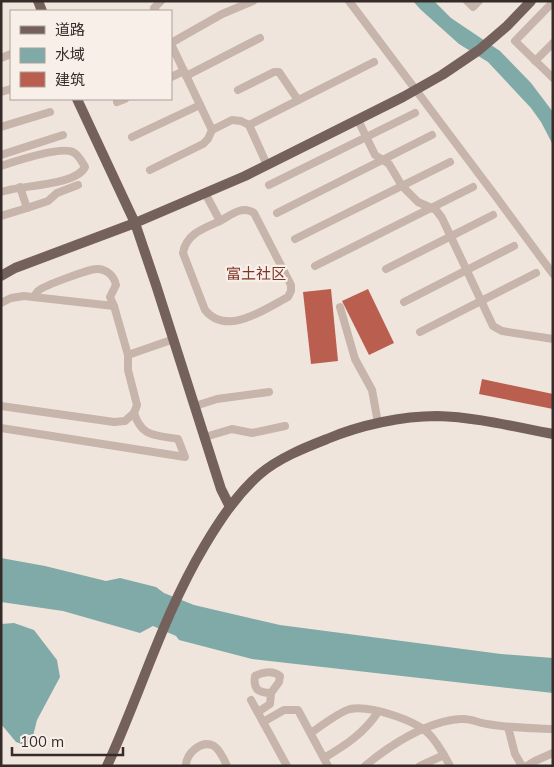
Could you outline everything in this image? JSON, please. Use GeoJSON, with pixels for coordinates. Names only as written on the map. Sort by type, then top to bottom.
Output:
{"type":"FeatureCollection","features":[{"type":"Feature","properties":{"kind":"main road"},"geometry":{"type":"LineString","coordinates":[[1,276],[15,268],[134,223],[205,193],[267,165],[416,90],[472,55],[490,41],[531,1]]}},
{"type":"Feature","properties":{"kind":"main road"},"geometry":{"type":"LineString","coordinates":[[77,100],[134,223],[174,339],[221,488],[230,507]]}},
{"type":"Feature","properties":{"kind":"main road"},"geometry":{"type":"LineString","coordinates":[[107,766],[179,593],[212,533],[230,507],[261,474],[290,455],[350,429],[378,423],[437,416],[486,421],[553,434]]}},
{"type":"Feature","properties":{"kind":"street"},"geometry":{"type":"LineString","coordinates":[[172,43],[222,14],[253,1]]}},
{"type":"Feature","properties":{"kind":"street"},"geometry":{"type":"LineString","coordinates":[[349,1],[553,274]]}},
{"type":"Feature","properties":{"kind":"street"},"geometry":{"type":"LineString","coordinates":[[467,1],[473,7],[479,1]]}},
{"type":"Feature","properties":{"kind":"street"},"geometry":{"type":"LineString","coordinates":[[553,2],[515,41],[553,78]]}},
{"type":"Feature","properties":{"kind":"street"},"geometry":{"type":"LineString","coordinates":[[172,77],[185,74],[260,38]]}},
{"type":"Feature","properties":{"kind":"street"},"geometry":{"type":"LineString","coordinates":[[535,61],[553,43]]}},
{"type":"Feature","properties":{"kind":"street"},"geometry":{"type":"LineString","coordinates":[[172,46],[212,130]]}},
{"type":"Feature","properties":{"kind":"street"},"geometry":{"type":"LineString","coordinates":[[249,125],[374,62]]}},
{"type":"Feature","properties":{"kind":"street"},"geometry":{"type":"LineString","coordinates":[[238,90],[274,72],[279,72],[298,100]]}},
{"type":"Feature","properties":{"kind":"street"},"geometry":{"type":"LineString","coordinates":[[132,137],[200,105]]}},
{"type":"Feature","properties":{"kind":"street"},"geometry":{"type":"LineString","coordinates":[[1,127],[50,112]]}},
{"type":"Feature","properties":{"kind":"street"},"geometry":{"type":"LineString","coordinates":[[269,185],[415,113]]}},
{"type":"Feature","properties":{"kind":"street"},"geometry":{"type":"LineString","coordinates":[[150,170],[203,144],[208,139],[212,130],[232,120],[242,121],[249,125],[267,165]]}},
{"type":"Feature","properties":{"kind":"street"},"geometry":{"type":"LineString","coordinates":[[358,120],[375,155],[384,159],[389,164],[402,186],[418,202],[436,210],[442,218],[493,326],[502,331],[553,339]]}},
{"type":"Feature","properties":{"kind":"street"},"geometry":{"type":"LineString","coordinates":[[1,155],[64,135]]}},
{"type":"Feature","properties":{"kind":"street"},"geometry":{"type":"LineString","coordinates":[[277,213],[432,135]]}},
{"type":"Feature","properties":{"kind":"street"},"geometry":{"type":"LineString","coordinates":[[1,166],[38,154],[68,150],[78,155],[85,168],[79,175],[50,184],[20,187],[1,192]]}},
{"type":"Feature","properties":{"kind":"street"},"geometry":{"type":"LineString","coordinates":[[295,239],[450,162]]}},
{"type":"Feature","properties":{"kind":"street"},"geometry":{"type":"LineString","coordinates":[[1,216],[48,201],[57,193],[78,186]]}},
{"type":"Feature","properties":{"kind":"street"},"geometry":{"type":"LineString","coordinates":[[20,187],[27,208]]}},
{"type":"Feature","properties":{"kind":"street"},"geometry":{"type":"LineString","coordinates":[[315,266],[473,187]]}},
{"type":"Feature","properties":{"kind":"street"},"geometry":{"type":"LineString","coordinates":[[205,193],[220,221]]}},
{"type":"Feature","properties":{"kind":"street"},"geometry":{"type":"LineString","coordinates":[[241,209],[248,209],[254,213],[291,285],[292,291],[288,297],[244,320],[234,322],[215,320],[210,317],[205,310],[183,252],[188,238],[220,221],[241,209]]}},
{"type":"Feature","properties":{"kind":"street"},"geometry":{"type":"LineString","coordinates":[[386,269],[493,215]]}},
{"type":"Feature","properties":{"kind":"street"},"geometry":{"type":"LineString","coordinates":[[404,302],[514,246]]}},
{"type":"Feature","properties":{"kind":"street"},"geometry":{"type":"LineString","coordinates":[[1,406],[114,422],[125,421],[134,413],[137,405],[128,370],[128,355],[110,297],[116,285],[114,278],[109,273],[98,268],[85,271],[38,290],[34,297]]}},
{"type":"Feature","properties":{"kind":"street"},"geometry":{"type":"LineString","coordinates":[[420,332],[536,273]]}},
{"type":"Feature","properties":{"kind":"street"},"geometry":{"type":"LineString","coordinates":[[1,303],[11,298],[24,296],[114,306]]}},
{"type":"Feature","properties":{"kind":"street"},"geometry":{"type":"LineString","coordinates":[[340,306],[355,359],[372,390],[378,423]]}},
{"type":"Feature","properties":{"kind":"street"},"geometry":{"type":"LineString","coordinates":[[128,355],[174,339]]}},
{"type":"Feature","properties":{"kind":"street"},"geometry":{"type":"LineString","coordinates":[[195,406],[217,399],[269,392]]}},
{"type":"Feature","properties":{"kind":"street"},"geometry":{"type":"LineString","coordinates":[[1,428],[185,457],[178,439],[148,434],[137,424],[134,413]]}},
{"type":"Feature","properties":{"kind":"street"},"geometry":{"type":"LineString","coordinates":[[205,437],[232,430],[252,434],[285,426]]}},
{"type":"Feature","properties":{"kind":"street"},"geometry":{"type":"LineString","coordinates":[[145,451],[148,434]]}},
{"type":"Feature","properties":{"kind":"street"},"geometry":{"type":"LineString","coordinates":[[258,712],[270,704],[271,693]]}},
{"type":"Feature","properties":{"kind":"street"},"geometry":{"type":"LineString","coordinates":[[251,700],[287,766]]}},
{"type":"Feature","properties":{"kind":"street"},"geometry":{"type":"LineString","coordinates":[[310,733],[349,710],[359,708],[393,715],[428,732],[437,742],[450,766]]}},
{"type":"Feature","properties":{"kind":"street"},"geometry":{"type":"LineString","coordinates":[[262,722],[284,710],[298,710],[326,762],[364,730],[378,712]]}},
{"type":"Feature","properties":{"kind":"street"},"geometry":{"type":"LineString","coordinates":[[365,766],[378,755],[422,728],[439,722],[462,719],[508,727],[553,729]]}},
{"type":"Feature","properties":{"kind":"street"},"geometry":{"type":"LineString","coordinates":[[508,727],[515,754],[522,766]]}},
{"type":"Feature","properties":{"kind":"street"},"geometry":{"type":"LineString","coordinates":[[186,766],[186,760],[195,749],[209,744],[215,747],[227,766]]}},
{"type":"Feature","properties":{"kind":"street"},"geometry":{"type":"LineString","coordinates":[[527,766],[535,760],[553,753]]}},
{"type":"Feature","properties":{"kind":"street"},"geometry":{"type":"LineString","coordinates":[[420,766],[444,755]]}},
{"type":"Feature","properties":{"kind":"water"},"geometry":{"type":"Polygon","coordinates":[[[413,1],[434,1],[451,18],[500,51],[531,83],[553,112],[553,145],[531,108],[488,62],[459,44],[413,1]]]}},
{"type":"Feature","properties":{"kind":"water"},"geometry":{"type":"Polygon","coordinates":[[[1,558],[45,566],[106,581],[120,578],[156,587],[164,593],[194,605],[280,625],[501,654],[553,658],[553,693],[252,659],[179,640],[176,636],[153,626],[140,633],[63,611],[1,602],[1,558]]]}},
{"type":"Feature","properties":{"kind":"water"},"geometry":{"type":"Polygon","coordinates":[[[14,623],[34,630],[57,660],[60,677],[37,720],[33,736],[27,746],[16,742],[1,724],[1,624],[14,623]]]}},
{"type":"Feature","properties":{"kind":"building"},"geometry":{"type":"Polygon","coordinates":[[[331,289],[338,361],[311,364],[303,292],[331,289]]]}},
{"type":"Feature","properties":{"kind":"building"},"geometry":{"type":"Polygon","coordinates":[[[368,289],[394,343],[369,355],[342,301],[368,289]]]}},
{"type":"Feature","properties":{"kind":"building"},"geometry":{"type":"Polygon","coordinates":[[[482,379],[553,394],[553,409],[479,394],[482,379]]]}},
{"type":"Feature","properties":{"kind":"district","name":"富土社区"},"geometry":{"type":"Point","coordinates":[256,274]}}]}
